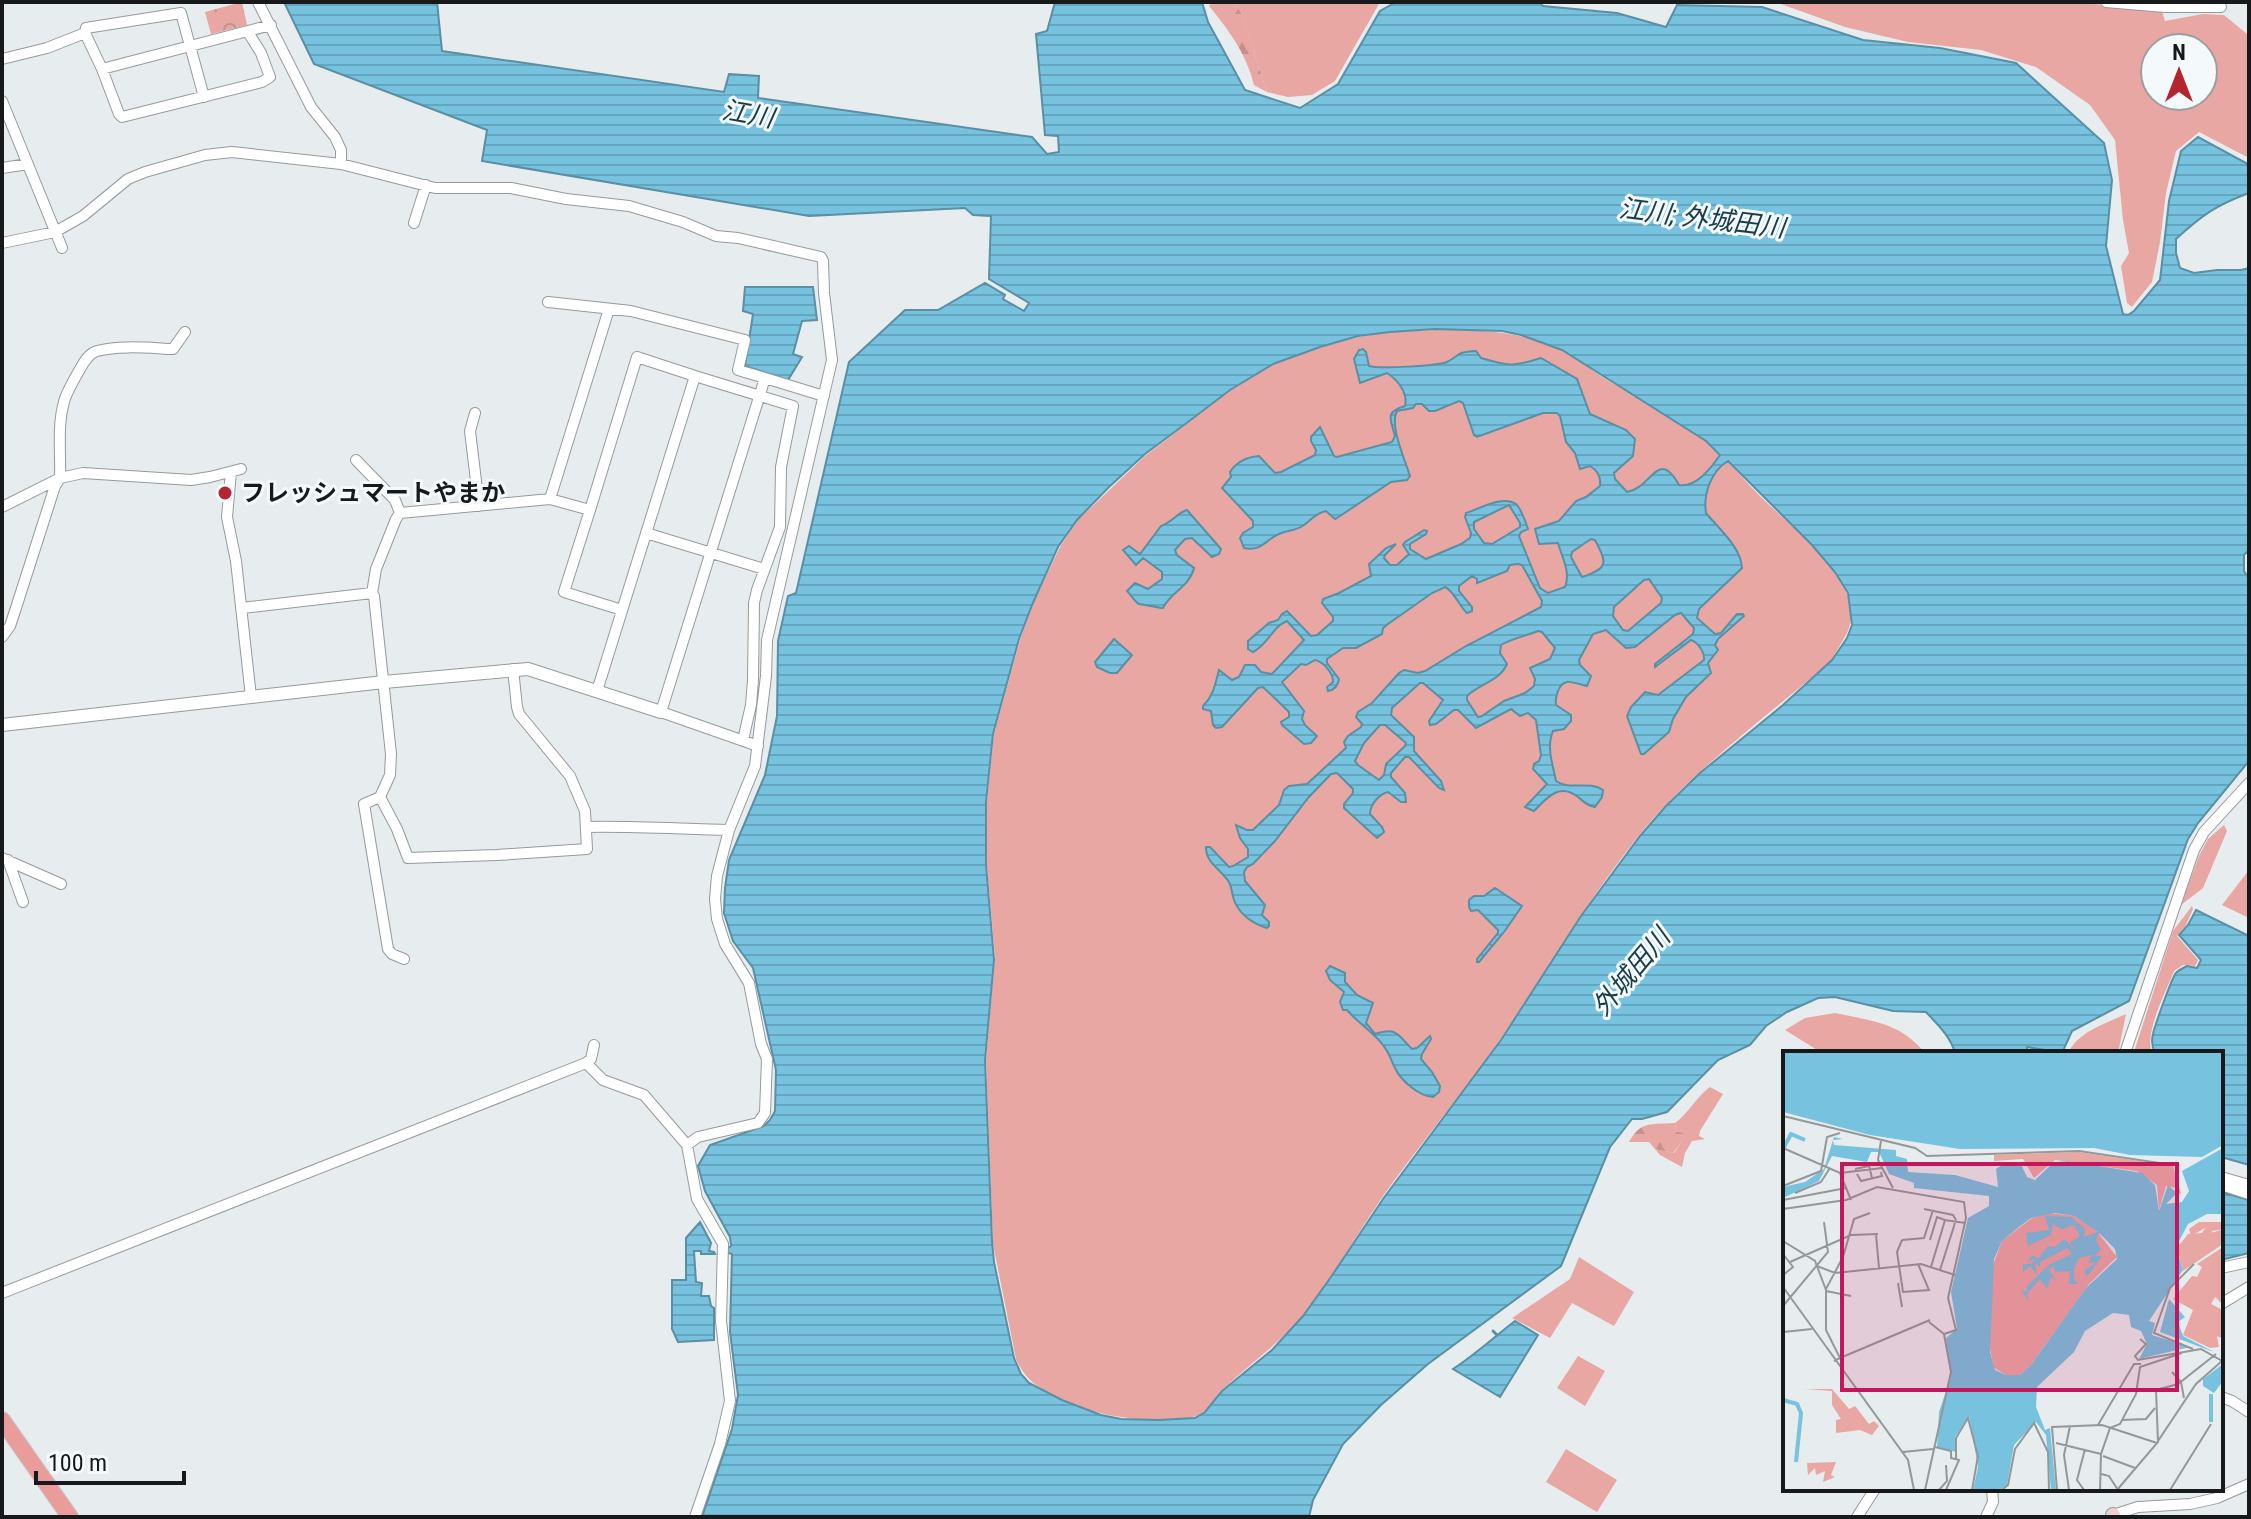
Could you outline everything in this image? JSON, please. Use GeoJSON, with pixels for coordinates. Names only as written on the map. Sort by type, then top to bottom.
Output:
{"type":"FeatureCollection","features":[{"type":"Feature","properties":{"kind":"main road"},"geometry":{"type":"LineString","coordinates":[[2,1420],[70,1517]]}},
{"type":"Feature","properties":{"kind":"street"},"geometry":{"type":"LineString","coordinates":[[258,2],[311,107],[335,137],[341,150],[341,164]]}},
{"type":"Feature","properties":{"kind":"street"},"geometry":{"type":"LineString","coordinates":[[2106,2],[2165,7],[2221,7]]}},
{"type":"Feature","properties":{"kind":"street"},"geometry":{"type":"LineString","coordinates":[[204,97],[181,13],[86,28],[85,33],[122,117],[204,97],[262,82],[270,77],[261,53],[248,32]]}},
{"type":"Feature","properties":{"kind":"street"},"geometry":{"type":"LineString","coordinates":[[102,69],[271,25]]}},
{"type":"Feature","properties":{"kind":"street"},"geometry":{"type":"LineString","coordinates":[[2,59],[47,48],[85,33]]}},
{"type":"Feature","properties":{"kind":"street"},"geometry":{"type":"LineString","coordinates":[[2,101],[62,248]]}},
{"type":"Feature","properties":{"kind":"street"},"geometry":{"type":"LineString","coordinates":[[2,243],[55,232],[83,216],[128,179],[159,167],[232,152],[341,164],[435,188],[511,188],[566,199],[629,206],[683,222],[716,236],[821,257],[832,360],[767,640],[766,676],[755,766],[729,830],[717,876],[715,899],[725,944],[749,983],[767,1059],[765,1113],[758,1123],[698,1137],[687,1145]]}},
{"type":"Feature","properties":{"kind":"street"},"geometry":{"type":"LineString","coordinates":[[2,168],[28,164]]}},
{"type":"Feature","properties":{"kind":"street"},"geometry":{"type":"LineString","coordinates":[[414,223],[426,185]]}},
{"type":"Feature","properties":{"kind":"street"},"geometry":{"type":"LineString","coordinates":[[548,302],[631,311],[745,340],[738,370],[824,396]]}},
{"type":"Feature","properties":{"kind":"street"},"geometry":{"type":"LineString","coordinates":[[550,499],[609,309]]}},
{"type":"Feature","properties":{"kind":"street"},"geometry":{"type":"LineString","coordinates":[[2,637],[10,626],[60,478],[63,403],[78,372],[92,353],[173,349],[185,332]]}},
{"type":"Feature","properties":{"kind":"street"},"geometry":{"type":"LineString","coordinates":[[622,610],[564,592],[637,357],[793,406],[781,467],[780,527],[754,603],[751,705],[743,740]]}},
{"type":"Feature","properties":{"kind":"street"},"geometry":{"type":"LineString","coordinates":[[597,691],[695,376]]}},
{"type":"Feature","properties":{"kind":"street"},"geometry":{"type":"LineString","coordinates":[[661,712],[765,378]]}},
{"type":"Feature","properties":{"kind":"street"},"geometry":{"type":"LineString","coordinates":[[475,413],[470,431],[479,506]]}},
{"type":"Feature","properties":{"kind":"street"},"geometry":{"type":"LineString","coordinates":[[356,460],[395,500],[400,513]]}},
{"type":"Feature","properties":{"kind":"street"},"geometry":{"type":"LineString","coordinates":[[2,507],[60,478],[83,473],[191,480],[236,471],[227,517],[236,561],[251,697]]}},
{"type":"Feature","properties":{"kind":"street"},"geometry":{"type":"LineString","coordinates":[[400,513],[550,499],[590,510]]}},
{"type":"Feature","properties":{"kind":"street"},"geometry":{"type":"LineString","coordinates":[[400,513],[376,569],[372,593],[391,767],[388,783],[380,797],[364,804],[388,949],[404,959]]}},
{"type":"Feature","properties":{"kind":"street"},"geometry":{"type":"LineString","coordinates":[[646,533],[764,569]]}},
{"type":"Feature","properties":{"kind":"street"},"geometry":{"type":"LineString","coordinates":[[242,608],[372,593]]}},
{"type":"Feature","properties":{"kind":"street"},"geometry":{"type":"LineString","coordinates":[[380,797],[408,858],[587,849],[585,811],[570,776],[519,714],[513,669]]}},
{"type":"Feature","properties":{"kind":"street"},"geometry":{"type":"LineString","coordinates":[[2,725],[528,669],[758,746]]}},
{"type":"Feature","properties":{"kind":"street"},"geometry":{"type":"LineString","coordinates":[[2126,1051],[2194,850],[2204,832],[2249,783]]}},
{"type":"Feature","properties":{"kind":"street"},"geometry":{"type":"LineString","coordinates":[[586,827],[729,830]]}},
{"type":"Feature","properties":{"kind":"street"},"geometry":{"type":"LineString","coordinates":[[5,859],[61,884]]}},
{"type":"Feature","properties":{"kind":"street"},"geometry":{"type":"LineString","coordinates":[[5,859],[23,902]]}},
{"type":"Feature","properties":{"kind":"street"},"geometry":{"type":"LineString","coordinates":[[2,1293],[586,1063],[591,1059],[594,1045]]}},
{"type":"Feature","properties":{"kind":"street"},"geometry":{"type":"LineString","coordinates":[[586,1063],[603,1080],[644,1095],[687,1145],[697,1199],[723,1244],[721,1321],[730,1401],[720,1444],[695,1517]]}},
{"type":"Feature","properties":{"kind":"street"},"geometry":{"type":"LineString","coordinates":[[2223,1178],[2249,1185]]}},
{"type":"Feature","properties":{"kind":"street"},"geometry":{"type":"LineString","coordinates":[[2223,1186],[2249,1194]]}},
{"type":"Feature","properties":{"kind":"street"},"geometry":{"type":"LineString","coordinates":[[2223,1268],[2249,1262]]}},
{"type":"Feature","properties":{"kind":"street"},"geometry":{"type":"LineString","coordinates":[[2223,1303],[2249,1287]]}},
{"type":"Feature","properties":{"kind":"street"},"geometry":{"type":"LineString","coordinates":[[2223,1398],[2249,1412]]}},
{"type":"Feature","properties":{"kind":"street"},"geometry":{"type":"LineString","coordinates":[[2113,1516],[2138,1507],[2190,1504],[2217,1498],[2249,1484]]}},
{"type":"Feature","properties":{"kind":"street"},"geometry":{"type":"LineString","coordinates":[[1857,1517],[1874,1491]]}},
{"type":"Feature","properties":{"kind":"street"},"geometry":{"type":"LineString","coordinates":[[1986,1517],[1993,1502],[1992,1491]]}},
{"type":"Feature","properties":{"kind":"green space"},"geometry":{"type":"Polygon","coordinates":[[[242,2],[247,25],[211,34],[205,12],[242,2]]]}},
{"type":"Feature","properties":{"kind":"green space"},"geometry":{"type":"Polygon","coordinates":[[[1212,2],[1234,2],[1241,13],[1267,92],[1254,85],[1236,43],[1209,6],[1212,2]]]}},
{"type":"Feature","properties":{"kind":"green space"},"geometry":{"type":"Polygon","coordinates":[[[1234,2],[1380,2],[1335,81],[1312,95],[1288,97],[1267,92],[1241,14],[1234,2]]]}},
{"type":"Feature","properties":{"kind":"green space"},"geometry":{"type":"Polygon","coordinates":[[[1775,2],[2075,2],[2162,11],[2165,21],[2203,14],[2224,15],[2247,34],[2249,158],[2199,132],[2176,151],[2152,282],[2132,307],[2127,303],[2121,266],[2129,253],[2115,140],[2090,105],[2036,67],[1981,50],[1908,42],[1845,27],[1775,2]]]}},
{"type":"Feature","properties":{"kind":"green space"},"geometry":{"type":"Polygon","coordinates":[[[1390,332],[1499,332],[1545,343],[1706,441],[1837,575],[1850,604],[1849,628],[1832,660],[1704,768],[1636,839],[1582,914],[1497,1044],[1395,1179],[1295,1324],[1199,1415],[1156,1420],[1097,1412],[1046,1391],[1022,1370],[1016,1359],[993,1244],[986,1060],[995,957],[987,866],[987,801],[994,734],[1020,640],[1032,606],[1060,547],[1077,521],[1145,456],[1231,390],[1273,364],[1320,347],[1390,332]]]}},
{"type":"Feature","properties":{"kind":"green space"},"geometry":{"type":"Polygon","coordinates":[[[2224,825],[2227,831],[2203,888],[2181,905],[2208,839],[2224,825]]]}},
{"type":"Feature","properties":{"kind":"green space"},"geometry":{"type":"Polygon","coordinates":[[[2249,870],[2249,918],[2222,905],[2249,870]]]}},
{"type":"Feature","properties":{"kind":"green space"},"geometry":{"type":"Polygon","coordinates":[[[2192,906],[2186,925],[2177,936],[2198,960],[2195,966],[2183,965],[2174,971],[2153,1023],[2152,1051],[2134,1051],[2173,931],[2192,906]]]}},
{"type":"Feature","properties":{"kind":"green space"},"geometry":{"type":"Polygon","coordinates":[[[1835,1013],[1873,1021],[1905,1035],[1923,1051],[1819,1051],[1785,1030],[1805,1018],[1835,1013]]]}},
{"type":"Feature","properties":{"kind":"green space"},"geometry":{"type":"Polygon","coordinates":[[[2126,1014],[2118,1051],[2069,1051],[2079,1039],[2126,1014]]]}},
{"type":"Feature","properties":{"kind":"green space"},"geometry":{"type":"Polygon","coordinates":[[[1710,1087],[1723,1094],[1700,1131],[1699,1136],[1705,1139],[1692,1141],[1682,1167],[1655,1149],[1674,1153],[1682,1133],[1676,1133],[1675,1123],[1710,1087]]]}},
{"type":"Feature","properties":{"kind":"green space"},"geometry":{"type":"Polygon","coordinates":[[[1675,1123],[1676,1132],[1683,1133],[1673,1153],[1655,1149],[1649,1142],[1629,1142],[1643,1127],[1675,1123]]]}},
{"type":"Feature","properties":{"kind":"green space"},"geometry":{"type":"Polygon","coordinates":[[[1579,1257],[1634,1292],[1614,1326],[1572,1303],[1550,1338],[1512,1318],[1570,1279],[1579,1257]]]}},
{"type":"Feature","properties":{"kind":"green space"},"geometry":{"type":"Polygon","coordinates":[[[1578,1356],[1605,1371],[1585,1406],[1557,1388],[1578,1356]]]}},
{"type":"Feature","properties":{"kind":"green space"},"geometry":{"type":"Polygon","coordinates":[[[1566,1449],[1617,1480],[1597,1512],[1546,1482],[1566,1449]]]}},
{"type":"Feature","properties":{"kind":"water"},"geometry":{"type":"Polygon","coordinates":[[[284,2],[437,2],[442,51],[724,92],[729,74],[759,76],[758,98],[1032,137],[1047,154],[1059,152],[1058,136],[1045,135],[1036,34],[1047,31],[1055,2],[1202,2],[1208,22],[1245,90],[1300,108],[1338,84],[1380,11],[1396,2],[1539,2],[1543,6],[1617,13],[1666,27],[1677,5],[1762,7],[1863,40],[1940,48],[2016,63],[2104,143],[2112,180],[2106,246],[2123,314],[2134,311],[2160,280],[2169,201],[2181,151],[2198,137],[2246,163],[2249,169],[2249,193],[2227,202],[2193,224],[2176,239],[2176,253],[2180,268],[2194,273],[2249,268],[2249,550],[2244,555],[2244,571],[2249,579],[2249,761],[2188,839],[2129,1001],[2072,1031],[2063,1051],[2027,1047],[2032,1051],[1954,1051],[1947,1036],[1926,1012],[1893,1011],[1835,997],[1818,998],[1787,1012],[1766,1026],[1750,1045],[1718,1060],[1667,1112],[1632,1119],[1610,1147],[1561,1266],[1428,1364],[1381,1405],[1343,1444],[1313,1500],[1309,1517],[702,1517],[732,1429],[738,1395],[730,1332],[730,1237],[705,1191],[698,1166],[710,1145],[764,1126],[775,1111],[776,1070],[753,968],[733,941],[724,913],[725,888],[729,860],[765,775],[777,716],[778,641],[788,596],[796,593],[849,362],[905,310],[938,310],[985,283],[1005,295],[1003,299],[1024,311],[1029,303],[989,279],[991,216],[973,215],[965,208],[809,216],[482,161],[487,130],[314,64],[284,2]],[[1435,329],[1358,336],[1273,364],[1230,390],[1145,454],[1109,487],[1077,520],[1058,547],[1019,639],[993,734],[986,802],[986,865],[994,960],[985,1060],[994,1262],[1014,1358],[1021,1374],[1029,1383],[1062,1400],[1101,1415],[1121,1419],[1195,1418],[1272,1350],[1303,1316],[1383,1199],[1501,1040],[1581,916],[1640,836],[1700,773],[1832,660],[1852,625],[1848,593],[1835,572],[1728,461],[1717,471],[1710,484],[1706,513],[1734,546],[1742,568],[1699,609],[1697,618],[1715,634],[1721,633],[1737,614],[1744,616],[1718,639],[1715,645],[1718,650],[1708,663],[1711,673],[1686,697],[1669,732],[1641,754],[1627,716],[1645,692],[1658,695],[1704,660],[1701,648],[1691,640],[1655,667],[1693,634],[1694,628],[1681,613],[1635,647],[1626,648],[1606,630],[1593,634],[1579,660],[1591,676],[1587,686],[1567,682],[1561,685],[1558,692],[1556,705],[1571,715],[1571,721],[1564,729],[1553,731],[1551,737],[1556,781],[1603,790],[1595,807],[1571,793],[1559,791],[1534,811],[1525,807],[1547,784],[1533,769],[1541,755],[1536,720],[1528,713],[1520,716],[1511,709],[1476,728],[1458,710],[1454,710],[1430,725],[1429,721],[1443,700],[1420,683],[1392,708],[1391,715],[1414,737],[1414,751],[1441,781],[1444,790],[1409,757],[1405,757],[1391,777],[1405,793],[1406,802],[1401,802],[1388,792],[1376,800],[1370,814],[1384,832],[1377,838],[1344,808],[1353,789],[1337,773],[1331,774],[1275,841],[1244,872],[1245,881],[1265,905],[1262,915],[1269,926],[1267,928],[1252,921],[1236,905],[1229,882],[1211,862],[1206,847],[1210,847],[1229,867],[1248,857],[1248,849],[1236,825],[1253,830],[1279,805],[1284,790],[1289,786],[1307,784],[1346,748],[1344,742],[1348,736],[1362,724],[1356,717],[1358,712],[1372,703],[1399,673],[1404,670],[1425,671],[1541,607],[1542,601],[1522,565],[1510,565],[1507,571],[1477,583],[1472,576],[1459,586],[1472,611],[1467,613],[1445,587],[1388,624],[1382,634],[1356,648],[1343,648],[1327,659],[1339,679],[1332,690],[1328,691],[1327,687],[1333,679],[1325,665],[1315,660],[1301,664],[1282,682],[1304,711],[1302,719],[1305,725],[1317,736],[1311,743],[1304,744],[1282,725],[1289,712],[1263,687],[1258,688],[1222,727],[1216,728],[1211,711],[1203,709],[1203,706],[1212,693],[1219,670],[1232,680],[1239,677],[1245,665],[1255,665],[1261,672],[1272,674],[1304,640],[1287,621],[1277,627],[1258,649],[1253,652],[1248,649],[1248,641],[1269,623],[1278,620],[1287,611],[1311,636],[1317,635],[1333,621],[1322,603],[1323,599],[1371,576],[1369,564],[1386,548],[1396,544],[1384,558],[1390,565],[1397,565],[1409,554],[1403,545],[1405,542],[1424,530],[1426,534],[1410,544],[1410,549],[1426,559],[1470,538],[1466,513],[1499,502],[1512,502],[1522,513],[1528,529],[1519,536],[1540,588],[1548,593],[1565,587],[1566,571],[1558,543],[1539,544],[1535,529],[1559,521],[1576,501],[1586,497],[1600,483],[1598,474],[1590,466],[1580,469],[1575,453],[1566,442],[1557,413],[1543,413],[1477,437],[1463,403],[1459,401],[1435,411],[1416,404],[1413,408],[1397,411],[1395,417],[1399,443],[1410,476],[1407,480],[1391,482],[1335,519],[1323,512],[1301,527],[1250,549],[1244,548],[1240,538],[1253,527],[1253,521],[1222,488],[1236,465],[1259,456],[1275,473],[1281,472],[1315,455],[1311,437],[1320,427],[1337,457],[1392,442],[1395,436],[1391,416],[1394,411],[1405,406],[1404,392],[1387,373],[1360,383],[1354,359],[1363,349],[1369,366],[1375,367],[1441,363],[1461,353],[1476,351],[1481,358],[1504,364],[1541,358],[1577,379],[1590,414],[1626,430],[1635,439],[1633,456],[1614,473],[1615,479],[1627,492],[1636,489],[1660,469],[1672,474],[1679,485],[1691,483],[1708,471],[1720,455],[1706,441],[1562,350],[1502,331],[1435,329]],[[1509,505],[1474,522],[1474,529],[1484,543],[1492,544],[1520,527],[1509,505]],[[1591,539],[1572,552],[1571,557],[1582,577],[1597,571],[1603,564],[1595,540],[1591,539]],[[1649,579],[1614,607],[1613,616],[1623,630],[1628,631],[1661,603],[1662,598],[1649,579]],[[1538,631],[1501,645],[1500,653],[1507,664],[1504,670],[1467,696],[1478,717],[1534,686],[1535,679],[1530,668],[1550,659],[1555,648],[1538,631]],[[1380,725],[1364,743],[1355,761],[1379,780],[1384,775],[1386,764],[1406,743],[1385,725],[1380,725]]]}},
{"type":"Feature","properties":{"kind":"water"},"geometry":{"type":"Polygon","coordinates":[[[745,287],[813,287],[817,320],[802,321],[793,354],[802,357],[788,380],[745,366],[753,314],[743,311],[745,287]]]}},
{"type":"Feature","properties":{"kind":"water"},"geometry":{"type":"Polygon","coordinates":[[[1187,510],[1221,549],[1219,554],[1212,557],[1192,538],[1185,539],[1175,550],[1194,568],[1188,580],[1163,608],[1139,604],[1127,591],[1135,583],[1148,589],[1162,579],[1162,572],[1143,558],[1136,565],[1123,550],[1129,546],[1140,554],[1161,526],[1187,510]]]}},
{"type":"Feature","properties":{"kind":"water"},"geometry":{"type":"Polygon","coordinates":[[[1114,639],[1132,655],[1117,673],[1110,673],[1097,667],[1095,662],[1114,639]]]}},
{"type":"Feature","properties":{"kind":"water"},"geometry":{"type":"Polygon","coordinates":[[[1495,888],[1522,906],[1477,962],[1498,930],[1478,910],[1471,911],[1469,900],[1474,896],[1484,896],[1495,888]]]}},
{"type":"Feature","properties":{"kind":"water"},"geometry":{"type":"Polygon","coordinates":[[[2196,910],[2247,935],[2249,940],[2249,1165],[2223,1158],[2223,1051],[2154,1051],[2153,1046],[2154,1030],[2174,977],[2187,966],[2197,968],[2201,960],[2179,935],[2196,910]]]}},
{"type":"Feature","properties":{"kind":"water"},"geometry":{"type":"Polygon","coordinates":[[[1330,966],[1345,973],[1345,982],[1357,995],[1373,1003],[1366,1023],[1375,1034],[1392,1032],[1412,1049],[1430,1036],[1421,1059],[1440,1086],[1433,1097],[1416,1091],[1406,1083],[1379,1040],[1347,1010],[1343,1010],[1340,1002],[1344,992],[1330,980],[1326,971],[1330,966]]]}},
{"type":"Feature","properties":{"kind":"water"},"geometry":{"type":"Polygon","coordinates":[[[2223,1193],[2249,1200],[2249,1253],[2223,1260],[2223,1193]]]}},
{"type":"Feature","properties":{"kind":"water"},"geometry":{"type":"Polygon","coordinates":[[[700,1222],[711,1243],[709,1251],[715,1254],[694,1251],[696,1282],[702,1283],[701,1296],[709,1296],[714,1308],[714,1340],[678,1342],[672,1329],[672,1280],[686,1280],[686,1238],[700,1222]]]}},
{"type":"Feature","properties":{"kind":"water"},"geometry":{"type":"Polygon","coordinates":[[[1515,1321],[1538,1335],[1500,1397],[1453,1369],[1477,1352],[1515,1321]]]}},
{"type":"Feature","properties":{"kind":"waterway"},"geometry":{"type":"LineString","coordinates":[[1493,1331],[1497,1335]]}},
{"type":"Feature","properties":{"kind":"place","name":"フレッシュマートやまか"},"geometry":{"type":"Point","coordinates":[225,493]}},
{"type":"Feature","properties":{"kind":"water label","name":"江川"},"geometry":{"type":"Point","coordinates":[748,114]}},
{"type":"Feature","properties":{"kind":"water label","name":"江川; 外城田川"},"geometry":{"type":"Point","coordinates":[1702,218]}},
{"type":"Feature","properties":{"kind":"water label","name":"外城田川"},"geometry":{"type":"Point","coordinates":[1631,972]}}]}
